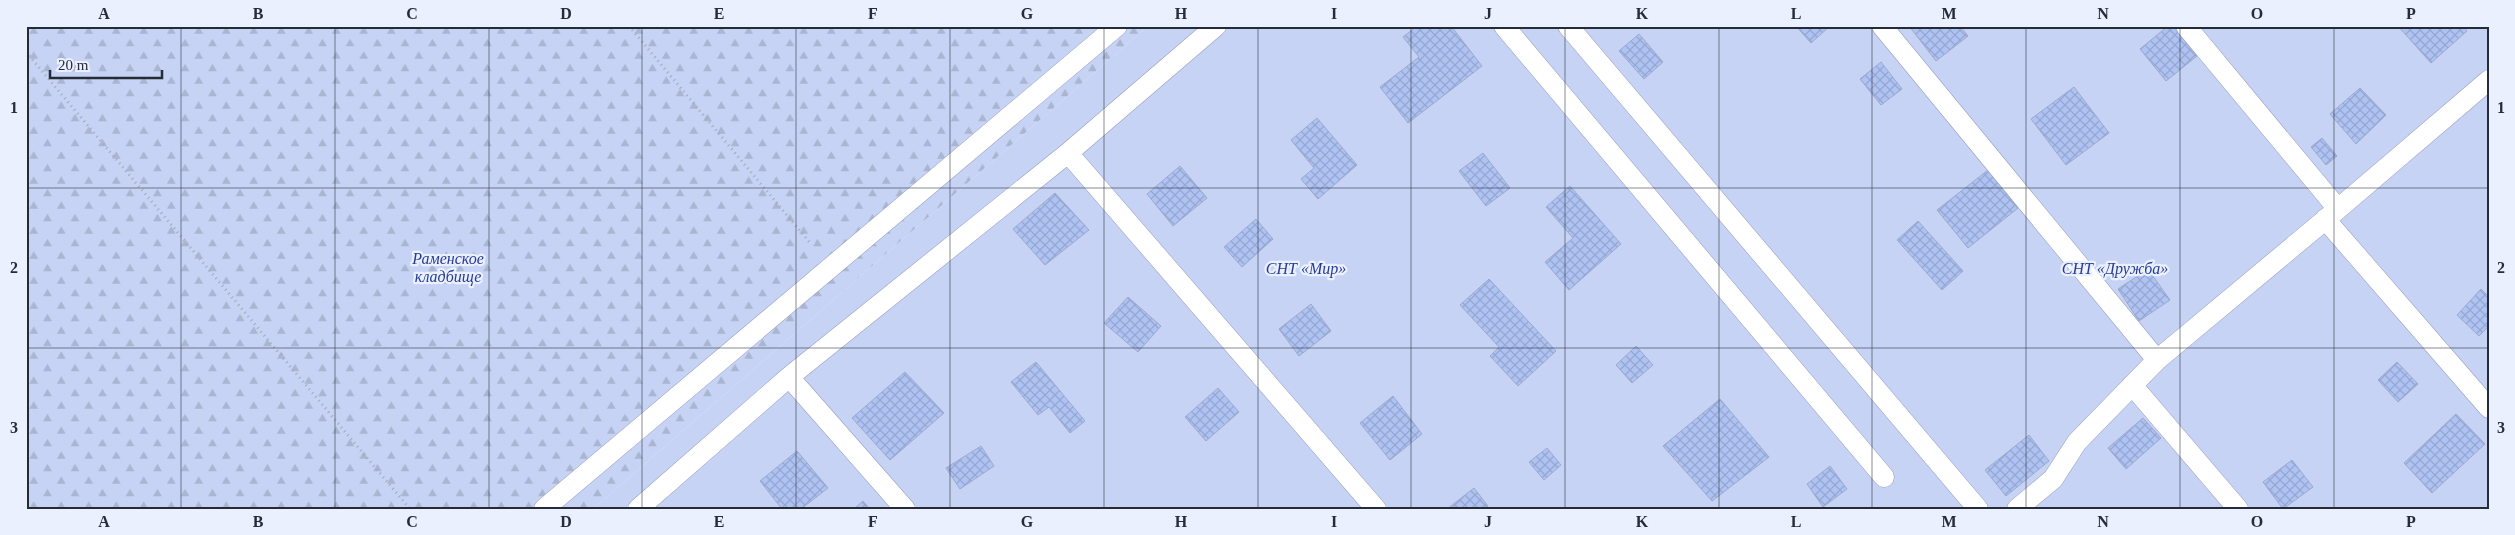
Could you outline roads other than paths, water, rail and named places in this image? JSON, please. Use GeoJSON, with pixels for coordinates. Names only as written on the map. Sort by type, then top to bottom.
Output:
{"type":"FeatureCollection","features":[{"type":"Feature","properties":{"kind":"lane"},"geometry":{"type":"LineString","coordinates":[[544,509],[1117,26]]}},
{"type":"Feature","properties":{"kind":"lane"},"geometry":{"type":"LineString","coordinates":[[638,509],[789,377],[1068,153],[1216,26]]}},
{"type":"Feature","properties":{"kind":"lane"},"geometry":{"type":"LineString","coordinates":[[1504,26],[1884,477]]}},
{"type":"Feature","properties":{"kind":"lane"},"geometry":{"type":"LineString","coordinates":[[1568,26],[1978,509]]}},
{"type":"Feature","properties":{"kind":"lane"},"geometry":{"type":"LineString","coordinates":[[1882,26],[2156,360]]}},
{"type":"Feature","properties":{"kind":"lane"},"geometry":{"type":"LineString","coordinates":[[2186,26],[2332,214],[2489,408]]}},
{"type":"Feature","properties":{"kind":"lane"},"geometry":{"type":"LineString","coordinates":[[2017,509],[2053,479],[2077,442],[2156,360],[2332,214],[2489,80]]}},
{"type":"Feature","properties":{"kind":"lane"},"geometry":{"type":"LineString","coordinates":[[1068,153],[1376,509]]}},
{"type":"Feature","properties":{"kind":"lane"},"geometry":{"type":"LineString","coordinates":[[789,377],[905,509]]}},
{"type":"Feature","properties":{"kind":"lane"},"geometry":{"type":"LineString","coordinates":[[2132,385],[2238,509]]}},
{"type":"Feature","properties":{"kind":"park label","name":"Раменское кладбище"},"geometry":{"type":"Point","coordinates":[448,267]}},
{"type":"Feature","properties":{"kind":"park label","name":"СНТ «Мир»"},"geometry":{"type":"Point","coordinates":[1306,268]}},
{"type":"Feature","properties":{"kind":"park label","name":"СНТ «Дружба»"},"geometry":{"type":"Point","coordinates":[2115,268]}}]}
